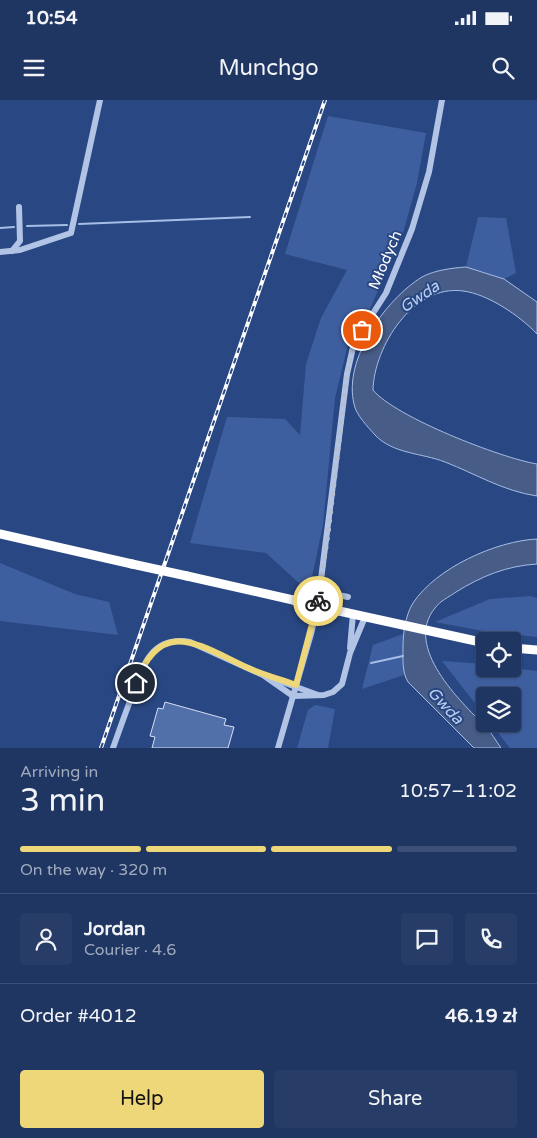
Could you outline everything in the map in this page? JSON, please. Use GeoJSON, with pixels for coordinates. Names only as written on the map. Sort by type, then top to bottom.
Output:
{"type":"FeatureCollection","features":[{"type":"Feature","properties":{"kind":"highway"},"geometry":{"type":"LineString","coordinates":[[0,534],[476,641]]}},
{"type":"Feature","properties":{"kind":"highway"},"geometry":{"type":"LineString","coordinates":[[521,649],[537,650]]}},
{"type":"Feature","properties":{"kind":"street"},"geometry":{"type":"LineString","coordinates":[[0,252],[12,251],[71,233],[100,100]]}},
{"type":"Feature","properties":{"kind":"street","name":"Młodych"},"geometry":{"type":"LineString","coordinates":[[278,748],[294,696],[320,591],[347,374],[352,348],[386,293],[412,229],[429,172],[442,100]]}},
{"type":"Feature","properties":{"kind":"street"},"geometry":{"type":"LineString","coordinates":[[12,251],[20,241],[19,207]]}},
{"type":"Feature","properties":{"kind":"street"},"geometry":{"type":"LineString","coordinates":[[320,591],[348,596]]}},
{"type":"Feature","properties":{"kind":"street"},"geometry":{"type":"LineString","coordinates":[[350,653],[353,614]]}},
{"type":"Feature","properties":{"kind":"street"},"geometry":{"type":"LineString","coordinates":[[263,675],[294,696],[319,696],[333,692],[342,684],[350,653],[365,617]]}},
{"type":"Feature","properties":{"kind":"street"},"geometry":{"type":"LineString","coordinates":[[113,748],[142,667],[152,652],[160,646],[178,641],[190,642],[263,675],[296,685],[319,696]]}},
{"type":"Feature","properties":{"kind":"shaded area"},"geometry":{"type":"Polygon","coordinates":[[[328,116],[426,133],[417,183],[403,233],[370,309],[349,340],[335,398],[323,525],[312,577],[300,584],[266,553],[190,543],[227,417],[285,419],[300,435],[306,364],[321,318],[347,270],[285,254],[328,116]]]}},
{"type":"Feature","properties":{"kind":"shaded area"},"geometry":{"type":"Polygon","coordinates":[[[478,217],[506,218],[516,273],[504,279],[466,267],[478,217]]]}},
{"type":"Feature","properties":{"kind":"shaded area"},"geometry":{"type":"Polygon","coordinates":[[[0,563],[75,594],[109,602],[118,635],[0,621],[0,563]]]}},
{"type":"Feature","properties":{"kind":"shaded area"},"geometry":{"type":"Polygon","coordinates":[[[531,596],[537,598],[537,637],[521,635],[521,632],[483,631],[435,622],[490,599],[531,596]]]}},
{"type":"Feature","properties":{"kind":"shaded area"},"geometry":{"type":"Polygon","coordinates":[[[403,634],[404,675],[362,689],[373,645],[403,634]]]}},
{"type":"Feature","properties":{"kind":"shaded area"},"geometry":{"type":"Polygon","coordinates":[[[442,661],[476,663],[476,677],[521,677],[521,669],[537,671],[537,748],[510,748],[497,732],[521,732],[521,687],[476,687],[476,704],[442,661]]]}},
{"type":"Feature","properties":{"kind":"shaded area"},"geometry":{"type":"Polygon","coordinates":[[[315,705],[335,709],[328,748],[297,748],[308,710],[315,705]]]}},
{"type":"Feature","properties":{"kind":"water","name":"Gwda"},"geometry":{"type":"Polygon","coordinates":[[[466,267],[504,279],[537,302],[537,334],[513,313],[483,296],[463,291],[445,291],[428,297],[413,308],[400,322],[380,355],[373,390],[385,401],[425,424],[499,454],[537,464],[537,496],[501,486],[445,462],[390,446],[375,435],[355,408],[352,387],[355,368],[370,332],[382,315],[408,287],[422,277],[438,271],[466,267]]]}},
{"type":"Feature","properties":{"kind":"water","name":"Gwda"},"geometry":{"type":"Polygon","coordinates":[[[537,539],[537,564],[505,570],[466,586],[439,603],[427,623],[426,640],[430,656],[439,673],[476,717],[476,732],[490,732],[501,748],[474,748],[408,682],[403,661],[403,637],[406,619],[410,608],[423,590],[452,568],[486,551],[521,541],[537,539]]]}},
{"type":"Feature","properties":{"kind":"building"},"geometry":{"type":"Polygon","coordinates":[[[165,702],[226,719],[224,725],[234,727],[228,748],[152,748],[155,737],[150,736],[158,708],[163,709],[165,702]]]}},
{"type":"Feature","properties":{"kind":"waterway"},"geometry":{"type":"LineString","coordinates":[[79,224],[250,217]]}},
{"type":"Feature","properties":{"kind":"waterway"},"geometry":{"type":"LineString","coordinates":[[27,226],[67,225]]}},
{"type":"Feature","properties":{"kind":"waterway"},"geometry":{"type":"LineString","coordinates":[[0,228],[14,227]]}},
{"type":"Feature","properties":{"kind":"waterway"},"geometry":{"type":"LineString","coordinates":[[371,663],[403,656]]}},
{"type":"Feature","properties":{"kind":"railway"},"geometry":{"type":"LineString","coordinates":[[101,748],[325,100]]}},
{"type":"Feature","properties":{"kind":"way so far"},"geometry":{"type":"LineString","coordinates":[[318,601],[347,374],[352,348],[362,330]]}},
{"type":"Feature","properties":{"kind":"route"},"geometry":{"type":"LineString","coordinates":[[136,683],[142,667],[152,652],[169,642],[184,641],[200,646],[263,675],[296,685],[311,634],[318,601]]}}]}
